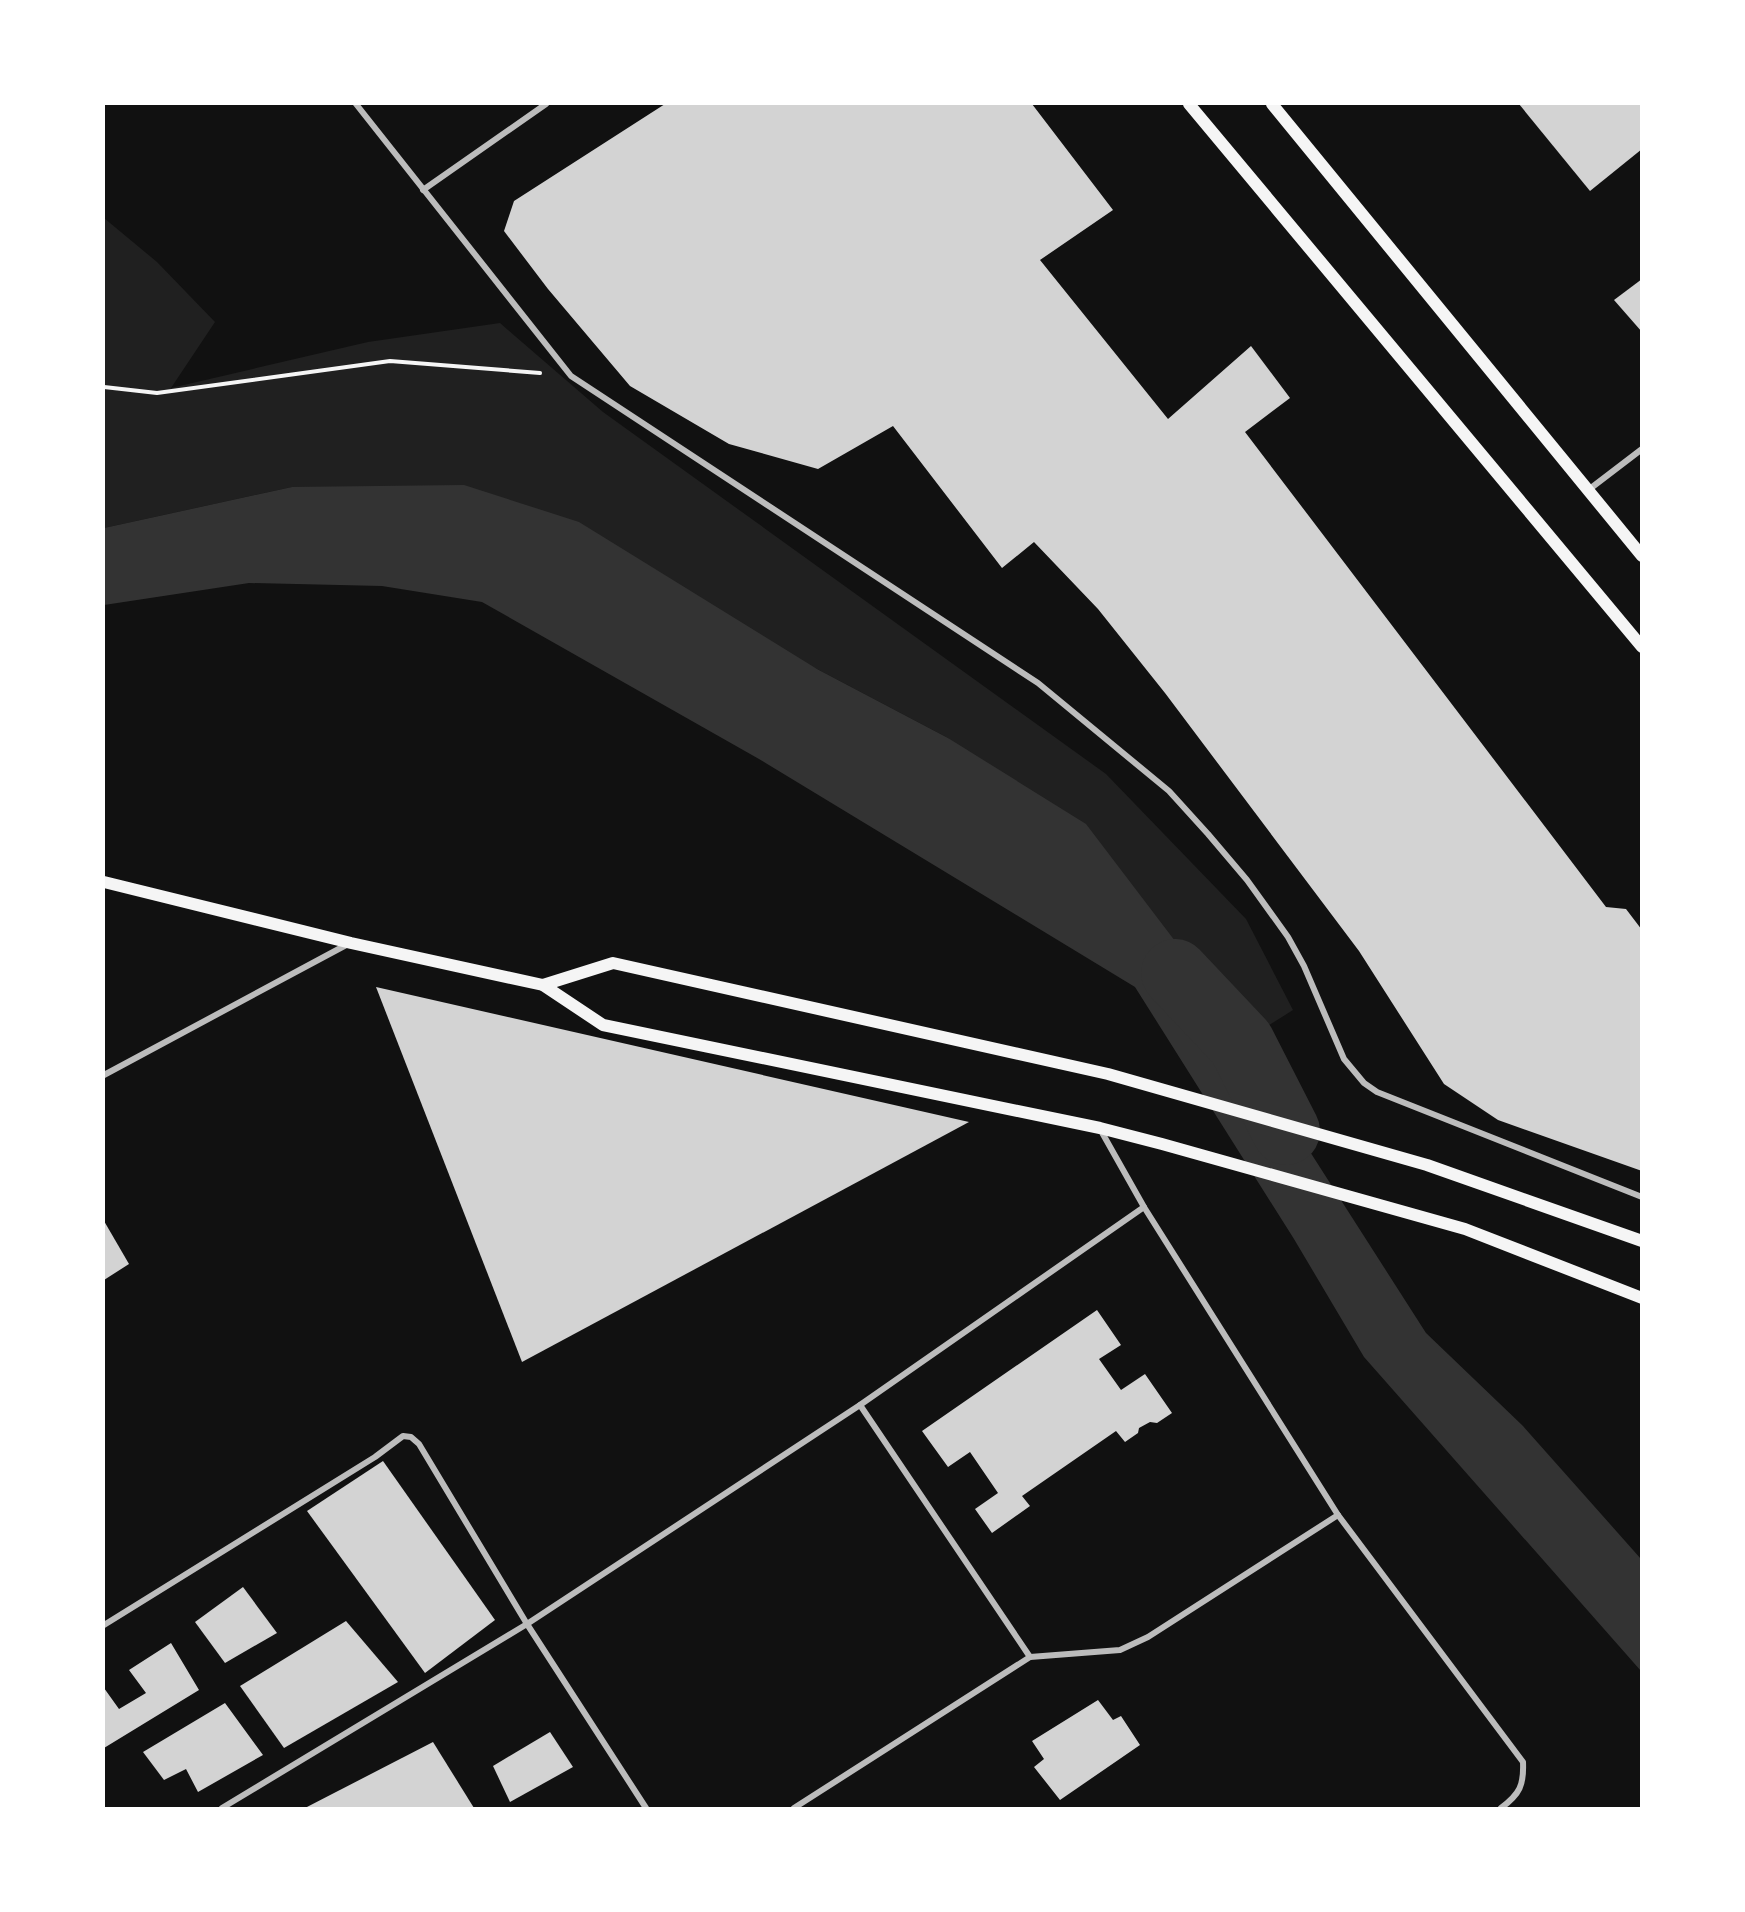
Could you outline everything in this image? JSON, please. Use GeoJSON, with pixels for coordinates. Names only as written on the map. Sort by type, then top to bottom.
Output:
{"type":"FeatureCollection","features":[{"type":"Feature","properties":{"kind":"main road"},"geometry":{"type":"LineString","coordinates":[[1189,104],[1641,647]]}},
{"type":"Feature","properties":{"kind":"main road"},"geometry":{"type":"LineString","coordinates":[[1272,104],[1641,556]]}},
{"type":"Feature","properties":{"kind":"main road"},"geometry":{"type":"LineString","coordinates":[[104,882],[351,943],[543,984],[603,1025],[1100,1128],[1162,1144],[1465,1229],[1641,1298]]}},
{"type":"Feature","properties":{"kind":"main road"},"geometry":{"type":"LineString","coordinates":[[543,984],[613,963],[1108,1074],[1427,1166],[1641,1241]]}},
{"type":"Feature","properties":{"kind":"street"},"geometry":{"type":"LineString","coordinates":[[357,104],[571,375],[1038,683],[1168,791],[1247,880],[1288,937],[1305,966],[1344,1059],[1364,1083],[1377,1092],[1641,1197]]}},
{"type":"Feature","properties":{"kind":"street"},"geometry":{"type":"LineString","coordinates":[[423,190],[546,104]]}},
{"type":"Feature","properties":{"kind":"street"},"geometry":{"type":"LineString","coordinates":[[1587,491],[1641,449]]}},
{"type":"Feature","properties":{"kind":"street"},"geometry":{"type":"LineString","coordinates":[[104,1075],[351,943]]}},
{"type":"Feature","properties":{"kind":"street"},"geometry":{"type":"LineString","coordinates":[[1100,1128],[1144,1207],[1338,1515],[1523,1762],[1524,1780],[1514,1799],[1501,1809]]}},
{"type":"Feature","properties":{"kind":"street"},"geometry":{"type":"LineString","coordinates":[[222,1809],[527,1624],[860,1405],[1144,1207]]}},
{"type":"Feature","properties":{"kind":"street"},"geometry":{"type":"LineString","coordinates":[[860,1405],[1030,1657]]}},
{"type":"Feature","properties":{"kind":"street"},"geometry":{"type":"LineString","coordinates":[[104,1625],[375,1456],[403,1436],[411,1437],[419,1444],[527,1624],[646,1809]]}},
{"type":"Feature","properties":{"kind":"street"},"geometry":{"type":"LineString","coordinates":[[794,1809],[1030,1657],[1120,1650],[1131,1646],[1338,1515]]}},
{"type":"Feature","properties":{"kind":"path"},"geometry":{"type":"LineString","coordinates":[[104,387],[158,393],[390,361],[571,375]]}},
{"type":"Feature","properties":{"kind":"shaded area"},"geometry":{"type":"Polygon","coordinates":[[[104,218],[157,262],[215,322],[171,388],[368,342],[500,323],[603,412],[1106,774],[1246,919],[1293,1010],[1241,1043],[1175,941],[948,738],[817,669],[292,487],[104,528],[104,218]]]}},
{"type":"Feature","properties":{"kind":"shaded area"},"geometry":{"type":"Polygon","coordinates":[[[464,485],[579,522],[817,669],[948,738],[1086,824],[1175,941],[1426,1333],[1523,1426],[1641,1559],[1641,1671],[1364,1357],[1294,1239],[1135,987],[759,759],[482,602],[382,586],[249,583],[104,605],[104,528],[292,487],[464,485]]]}},
{"type":"Feature","properties":{"kind":"building"},"geometry":{"type":"Polygon","coordinates":[[[665,104],[1032,104],[1113,210],[1040,260],[1168,419],[1251,346],[1290,398],[1245,432],[1606,907],[1626,909],[1642,930],[1642,1171],[1498,1120],[1444,1084],[1359,951],[1165,693],[1098,609],[1034,542],[1002,568],[893,426],[818,469],[729,444],[630,386],[548,289],[504,231],[514,201],[665,104]]]}},
{"type":"Feature","properties":{"kind":"building"},"geometry":{"type":"Polygon","coordinates":[[[1519,104],[1642,104],[1642,149],[1590,191],[1519,104]]]}},
{"type":"Feature","properties":{"kind":"building"},"geometry":{"type":"Polygon","coordinates":[[[1642,279],[1642,332],[1614,300],[1642,279]]]}},
{"type":"Feature","properties":{"kind":"building"},"geometry":{"type":"Polygon","coordinates":[[[376,987],[969,1122],[522,1362],[376,987]]]}},
{"type":"Feature","properties":{"kind":"building"},"geometry":{"type":"Polygon","coordinates":[[[104,1221],[129,1264],[104,1280],[104,1221]]]}},
{"type":"Feature","properties":{"kind":"building"},"geometry":{"type":"Polygon","coordinates":[[[1097,1310],[1121,1345],[1099,1359],[1121,1390],[1145,1374],[1172,1413],[1157,1423],[1150,1422],[1139,1428],[1138,1433],[1125,1442],[1116,1431],[1022,1496],[1030,1506],[992,1533],[975,1509],[998,1493],[970,1452],[948,1467],[922,1431],[1097,1310]]]}},
{"type":"Feature","properties":{"kind":"building"},"geometry":{"type":"Polygon","coordinates":[[[383,1461],[495,1620],[425,1673],[307,1511],[383,1461]]]}},
{"type":"Feature","properties":{"kind":"building"},"geometry":{"type":"Polygon","coordinates":[[[243,1587],[277,1633],[225,1663],[195,1622],[243,1587]]]}},
{"type":"Feature","properties":{"kind":"building"},"geometry":{"type":"Polygon","coordinates":[[[346,1621],[398,1682],[284,1748],[240,1686],[346,1621]]]}},
{"type":"Feature","properties":{"kind":"building"},"geometry":{"type":"Polygon","coordinates":[[[171,1643],[199,1690],[104,1748],[104,1688],[119,1709],[146,1693],[129,1670],[171,1643]]]}},
{"type":"Feature","properties":{"kind":"building"},"geometry":{"type":"Polygon","coordinates":[[[1098,1700],[1113,1720],[1121,1716],[1140,1745],[1060,1800],[1034,1767],[1044,1759],[1032,1741],[1098,1700]]]}},
{"type":"Feature","properties":{"kind":"building"},"geometry":{"type":"Polygon","coordinates":[[[225,1703],[263,1755],[198,1792],[186,1769],[164,1780],[143,1752],[225,1703]]]}},
{"type":"Feature","properties":{"kind":"building"},"geometry":{"type":"Polygon","coordinates":[[[550,1732],[573,1767],[510,1802],[493,1766],[550,1732]]]}},
{"type":"Feature","properties":{"kind":"building"},"geometry":{"type":"Polygon","coordinates":[[[433,1742],[474,1808],[305,1808],[433,1742]]]}},
{"type":"Feature","properties":{"kind":"waterway"},"geometry":{"type":"LineString","coordinates":[[1175,973],[1241,1043],[1286,1131]]}}]}
